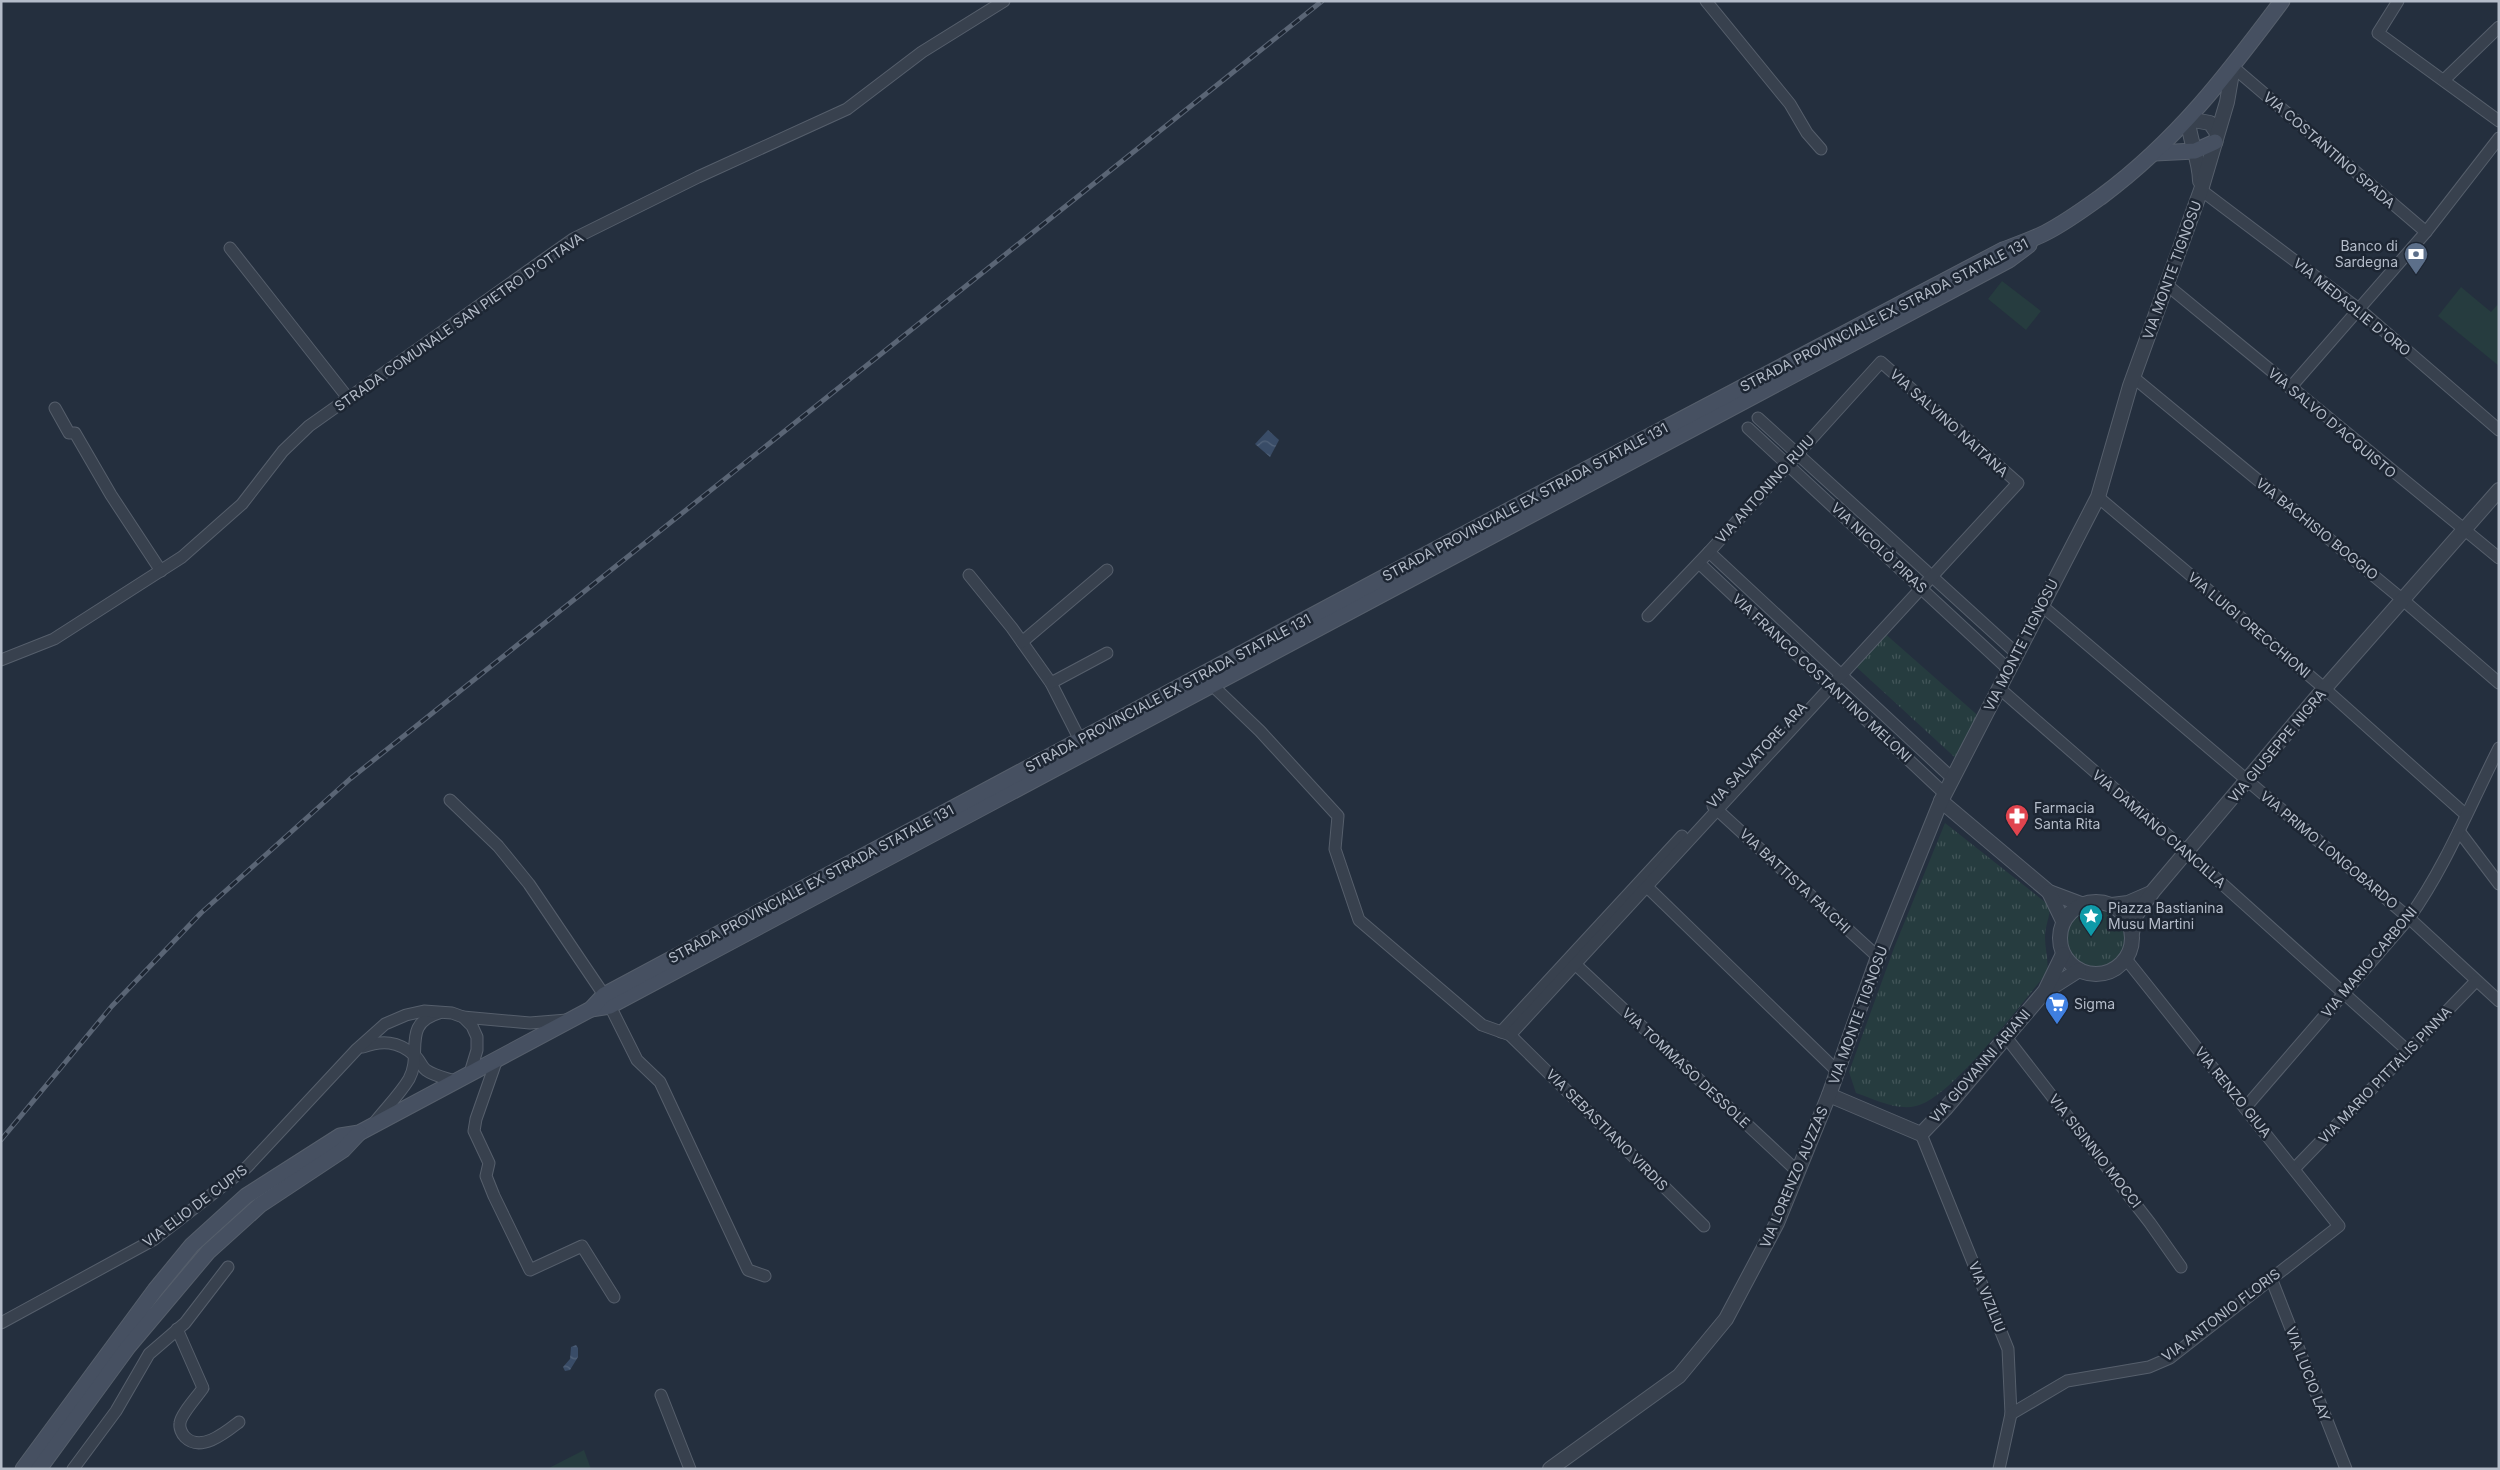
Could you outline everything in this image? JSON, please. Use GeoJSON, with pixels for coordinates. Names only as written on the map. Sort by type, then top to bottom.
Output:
{"type":"FeatureCollection","features":[{"type":"Feature","properties":{"kind":"main road"},"geometry":{"type":"LineString","coordinates":[[2044,234],[2078,213],[2155,153],[2188,119],[2233,67],[2282,1]]}},
{"type":"Feature","properties":{"kind":"main road"},"geometry":{"type":"LineString","coordinates":[[2155,153],[2195,151],[2216,138]]}},
{"type":"Feature","properties":{"kind":"main road","name":"STRADA PROVINCIALE EX STRADA STATALE 131"},"geometry":{"type":"LineString","coordinates":[[39,1469],[128,1348],[208,1252],[260,1205],[343,1150],[359,1133],[591,1009],[1212,685],[2009,260],[2044,234]]}},
{"type":"Feature","properties":{"kind":"main road","name":"STRADA PROVINCIALE EX STRADA STATALE 131"},"geometry":{"type":"LineString","coordinates":[[607,1001],[1080,740],[1547,490],[2002,250],[2044,234]]}},
{"type":"Feature","properties":{"kind":"main road","name":"STRADA PROVINCIALE EX STRADA STATALE 131"},"geometry":{"type":"LineString","coordinates":[[23,1469],[155,1290],[192,1245],[246,1196],[340,1136],[359,1133]]}},
{"type":"Feature","properties":{"kind":"street","name":"STRADA COMUNALE SAN PIETRO D'OTTAVA"},"geometry":{"type":"LineString","coordinates":[[1,660],[54,639],[182,557],[242,504],[282,451],[309,426],[573,239],[698,177],[846,109],[922,52],[1004,1]]}},
{"type":"Feature","properties":{"kind":"street"},"geometry":{"type":"LineString","coordinates":[[1706,1],[1790,104],[1807,134],[1821,149]]}},
{"type":"Feature","properties":{"kind":"street"},"geometry":{"type":"LineString","coordinates":[[2398,1],[2378,33],[2499,121]]}},
{"type":"Feature","properties":{"kind":"street"},"geometry":{"type":"LineString","coordinates":[[2444,80],[2499,27]]}},
{"type":"Feature","properties":{"kind":"street","name":"VIA MONTE TIGNOSU"},"geometry":{"type":"LineString","coordinates":[[1829,1095],[1878,957],[1943,797],[2098,497],[2133,377],[2201,190],[2227,102],[2233,67]]}},
{"type":"Feature","properties":{"kind":"street","name":"VIA COSTANTINO SPADA"},"geometry":{"type":"LineString","coordinates":[[2233,67],[2426,232]]}},
{"type":"Feature","properties":{"kind":"street"},"geometry":{"type":"LineString","coordinates":[[2188,119],[2210,123],[2216,138]]}},
{"type":"Feature","properties":{"kind":"street","name":"VIA MONTE TIGNOSU"},"geometry":{"type":"LineString","coordinates":[[2188,119],[2189,136],[2200,167],[2201,190]]}},
{"type":"Feature","properties":{"kind":"street"},"geometry":{"type":"LineString","coordinates":[[2290,388],[2360,310],[2426,232],[2499,138]]}},
{"type":"Feature","properties":{"kind":"street","name":"VIA MEDAGLIE D'ORO"},"geometry":{"type":"LineString","coordinates":[[2201,190],[2360,310],[2499,430]]}},
{"type":"Feature","properties":{"kind":"street"},"geometry":{"type":"LineString","coordinates":[[230,248],[348,398]]}},
{"type":"Feature","properties":{"kind":"street","name":"VIA SALVO D'ACQUISTO"},"geometry":{"type":"LineString","coordinates":[[2167,285],[2464,532],[2499,558]]}},
{"type":"Feature","properties":{"kind":"street","name":"VIA ANTONINO RUIU"},"geometry":{"type":"LineString","coordinates":[[1648,616],[1699,563],[1881,362]]}},
{"type":"Feature","properties":{"kind":"street","name":"VIA SALVINO NAITANA"},"geometry":{"type":"LineString","coordinates":[[1881,362],[2016,481]]}},
{"type":"Feature","properties":{"kind":"street","name":"VIA BACHISIO BOGGIO"},"geometry":{"type":"LineString","coordinates":[[2133,377],[2403,600],[2499,683]]}},
{"type":"Feature","properties":{"kind":"street"},"geometry":{"type":"LineString","coordinates":[[55,408],[69,433],[75,433],[111,495],[161,571]]}},
{"type":"Feature","properties":{"kind":"street","name":"VIA NICOLÒ PIRAS"},"geometry":{"type":"LineString","coordinates":[[1758,418],[2016,653]]}},
{"type":"Feature","properties":{"kind":"street","name":"VIA NICOLÒ PIRAS"},"geometry":{"type":"LineString","coordinates":[[1748,428],[2008,669]]}},
{"type":"Feature","properties":{"kind":"street","name":"VIA SALVATORE ARA"},"geometry":{"type":"LineString","coordinates":[[1506,1033],[2016,481]]}},
{"type":"Feature","properties":{"kind":"street","name":"VIA GIUSEPPE NIGRA"},"geometry":{"type":"LineString","coordinates":[[2132,932],[2136,914],[2151,892],[2248,781],[2324,688],[2464,532],[2499,490]]}},
{"type":"Feature","properties":{"kind":"street","name":"VIA LUIGI ORECCHIONI"},"geometry":{"type":"LineString","coordinates":[[2098,497],[2324,688],[2466,814]]}},
{"type":"Feature","properties":{"kind":"street","name":"VIA FRANCO COSTANTINO MELONI"},"geometry":{"type":"LineString","coordinates":[[1709,552],[1953,779]]}},
{"type":"Feature","properties":{"kind":"street","name":"VIA FRANCO COSTANTINO MELONI"},"geometry":{"type":"LineString","coordinates":[[1699,563],[1828,684],[1943,797]]}},
{"type":"Feature","properties":{"kind":"street"},"geometry":{"type":"LineString","coordinates":[[1022,642],[1107,570]]}},
{"type":"Feature","properties":{"kind":"street"},"geometry":{"type":"LineString","coordinates":[[969,575],[1022,642],[1051,683],[1080,740]]}},
{"type":"Feature","properties":{"kind":"street","name":"VIA PRIMO LONGOBARDO"},"geometry":{"type":"LineString","coordinates":[[2041,605],[2409,918],[2499,1002]]}},
{"type":"Feature","properties":{"kind":"street"},"geometry":{"type":"LineString","coordinates":[[1051,683],[1107,653]]}},
{"type":"Feature","properties":{"kind":"street"},"geometry":{"type":"LineString","coordinates":[[1212,685],[1260,731],[1338,816],[1335,849],[1360,920],[1482,1025],[1506,1033]]}},
{"type":"Feature","properties":{"kind":"street","name":"VIA DAMIANO CIANCILLA"},"geometry":{"type":"LineString","coordinates":[[1999,688],[2408,1051]]}},
{"type":"Feature","properties":{"kind":"street","name":"VIA MARIO CARBONI"},"geometry":{"type":"LineString","coordinates":[[2245,1108],[2409,918],[2422,900],[2459,831],[2499,748]]}},
{"type":"Feature","properties":{"kind":"street"},"geometry":{"type":"LineString","coordinates":[[1943,797],[2049,892],[2081,904]]}},
{"type":"Feature","properties":{"kind":"street"},"geometry":{"type":"LineString","coordinates":[[450,800],[498,846],[530,884],[607,1001],[637,1060],[660,1082],[748,1270],[765,1276]]}},
{"type":"Feature","properties":{"kind":"street","name":"VIA BATTISTA FALCHI"},"geometry":{"type":"LineString","coordinates":[[1714,807],[1878,957]]}},
{"type":"Feature","properties":{"kind":"street"},"geometry":{"type":"LineString","coordinates":[[2459,831],[2499,884]]}},
{"type":"Feature","properties":{"kind":"street"},"geometry":{"type":"LineString","coordinates":[[1644,884],[1838,1072]]}},
{"type":"Feature","properties":{"kind":"street","name":"VIA SALVATORE ARA"},"geometry":{"type":"LineString","coordinates":[[1506,1033],[1575,964],[1644,884]]}},
{"type":"Feature","properties":{"kind":"street"},"geometry":{"type":"LineString","coordinates":[[2049,892],[2063,921]]}},
{"type":"Feature","properties":{"kind":"street","name":"VIA GIUSEPPE NIGRA"},"geometry":{"type":"LineString","coordinates":[[2112,905],[2128,903],[2151,892]]}},
{"type":"Feature","properties":{"kind":"street"},"geometry":{"type":"LineString","coordinates":[[2097,901],[2112,905],[2126,916],[2132,932],[2130,951],[2126,959],[2109,972],[2088,974],[2078,970],[2063,954],[2060,932],[2063,921],[2071,911],[2081,904],[2097,901]]}},
{"type":"Feature","properties":{"kind":"street","name":"VIA GIOVANNI ARIANI"},"geometry":{"type":"LineString","coordinates":[[1829,1095],[1921,1134],[1945,1109],[2045,991],[2063,954]]}},
{"type":"Feature","properties":{"kind":"street","name":"VIA RENZO GIUA"},"geometry":{"type":"LineString","coordinates":[[2126,959],[2339,1226]]}},
{"type":"Feature","properties":{"kind":"street","name":"VIA TOMMASO DESSOLE"},"geometry":{"type":"LineString","coordinates":[[1575,964],[1798,1172]]}},
{"type":"Feature","properties":{"kind":"street","name":"VIA GIOVANNI ARIANI"},"geometry":{"type":"LineString","coordinates":[[2045,991],[2078,970]]}},
{"type":"Feature","properties":{"kind":"street","name":"VIA MARIO PITTALIS PINNA"},"geometry":{"type":"LineString","coordinates":[[2294,1169],[2476,980]]}},
{"type":"Feature","properties":{"kind":"street","name":"VIA ELIO DE CUPIS"},"geometry":{"type":"LineString","coordinates":[[1,1322],[161,1234],[248,1167],[357,1049],[385,1024],[406,1015],[424,1011],[452,1013],[462,1017],[530,1023],[571,1020]]}},
{"type":"Feature","properties":{"kind":"street"},"geometry":{"type":"LineString","coordinates":[[373,1125],[409,1079],[415,1055],[414,1042],[418,1028],[427,1018],[440,1013]]}},
{"type":"Feature","properties":{"kind":"street"},"geometry":{"type":"LineString","coordinates":[[462,1017],[472,1026],[478,1044],[470,1073]]}},
{"type":"Feature","properties":{"kind":"street","name":"VIA SEBASTIANO VIRDIS"},"geometry":{"type":"LineString","coordinates":[[1506,1033],[1704,1226]]}},
{"type":"Feature","properties":{"kind":"street","name":"VIA SISINNIO MOCCI"},"geometry":{"type":"LineString","coordinates":[[2006,1037],[2150,1223],[2181,1268]]}},
{"type":"Feature","properties":{"kind":"street"},"geometry":{"type":"LineString","coordinates":[[357,1049],[376,1042],[391,1042],[415,1055],[422,1066],[430,1072],[455,1081]]}},
{"type":"Feature","properties":{"kind":"street"},"geometry":{"type":"LineString","coordinates":[[497,1059],[476,1119],[474,1131],[489,1163],[486,1176],[494,1196],[530,1270],[582,1246],[614,1297]]}},
{"type":"Feature","properties":{"kind":"street","name":"VIA LORENZO AUZZAS"},"geometry":{"type":"LineString","coordinates":[[1550,1469],[1679,1376],[1726,1319],[1777,1223],[1829,1095]]}},
{"type":"Feature","properties":{"kind":"street","name":"VIA VIZILIU"},"geometry":{"type":"LineString","coordinates":[[1921,1134],[2008,1349],[2011,1414],[1999,1469]]}},
{"type":"Feature","properties":{"kind":"street","name":"VIA ANTONIO FLORIS"},"geometry":{"type":"LineString","coordinates":[[2011,1414],[2068,1381],[2149,1367],[2170,1358],[2339,1226]]}},
{"type":"Feature","properties":{"kind":"street"},"geometry":{"type":"LineString","coordinates":[[73,1469],[116,1411],[149,1354],[178,1329],[228,1267]]}},
{"type":"Feature","properties":{"kind":"street","name":"VIA LUCIO LAY"},"geometry":{"type":"LineString","coordinates":[[2271,1278],[2346,1469]]}},
{"type":"Feature","properties":{"kind":"street"},"geometry":{"type":"LineString","coordinates":[[178,1329],[203,1388],[182,1417],[179,1425],[182,1434],[188,1441],[197,1444],[221,1436],[239,1422]]}},
{"type":"Feature","properties":{"kind":"street"},"geometry":{"type":"LineString","coordinates":[[661,1395],[690,1469]]}},
{"type":"Feature","properties":{"kind":"green space"},"geometry":{"type":"Polygon","coordinates":[[[2002,281],[2041,311],[2026,330],[1988,299],[2002,281]]]}},
{"type":"Feature","properties":{"kind":"green space"},"geometry":{"type":"Polygon","coordinates":[[[2461,287],[2491,312],[2499,303],[2499,366],[2438,316],[2461,287]]]}},
{"type":"Feature","properties":{"kind":"green space"},"geometry":{"type":"Polygon","coordinates":[[[1882,631],[1983,720],[1961,763],[1852,663],[1882,631]]]}},
{"type":"Feature","properties":{"kind":"green space"},"geometry":{"type":"Polygon","coordinates":[[[1945,823],[2050,906],[2045,937],[2047,973],[1985,1048],[1948,1086],[1931,1099],[1916,1106],[1893,1106],[1856,1093],[1849,1072],[1894,948],[1945,823]]]}},
{"type":"Feature","properties":{"kind":"green space"},"geometry":{"type":"Polygon","coordinates":[[[2105,909],[2112,914],[2106,919],[2114,927],[2121,922],[2124,937],[2123,950],[2117,960],[2111,964],[2093,966],[2083,963],[2075,957],[2070,949],[2067,939],[2068,929],[2073,920],[2082,912],[2105,909]]]}},
{"type":"Feature","properties":{"kind":"green space"},"geometry":{"type":"Polygon","coordinates":[[[584,1450],[591,1469],[547,1469],[584,1450]]]}},
{"type":"Feature","properties":{"kind":"water"},"geometry":{"type":"Polygon","coordinates":[[[1268,430],[1279,440],[1270,457],[1255,444],[1268,430]]]}},
{"type":"Feature","properties":{"kind":"water"},"geometry":{"type":"Polygon","coordinates":[[[576,1345],[578,1357],[570,1370],[565,1371],[563,1367],[570,1359],[571,1347],[576,1345]]]}},
{"type":"Feature","properties":{"kind":"railway"},"geometry":{"type":"LineString","coordinates":[[1,1140],[112,1006],[201,913],[350,779],[1322,1]]}},
{"type":"Feature","properties":{"kind":"place","name":"Banco di Sardegna"},"geometry":{"type":"Point","coordinates":[2416,275]}},
{"type":"Feature","properties":{"kind":"place","name":"Farmacia Santa Rita"},"geometry":{"type":"Point","coordinates":[2017,837]}},
{"type":"Feature","properties":{"kind":"place","name":"Piazza Bastianina Musu Martini"},"geometry":{"type":"Point","coordinates":[2091,937]}},
{"type":"Feature","properties":{"kind":"place","name":"Sigma"},"geometry":{"type":"Point","coordinates":[2057,1025]}}]}
